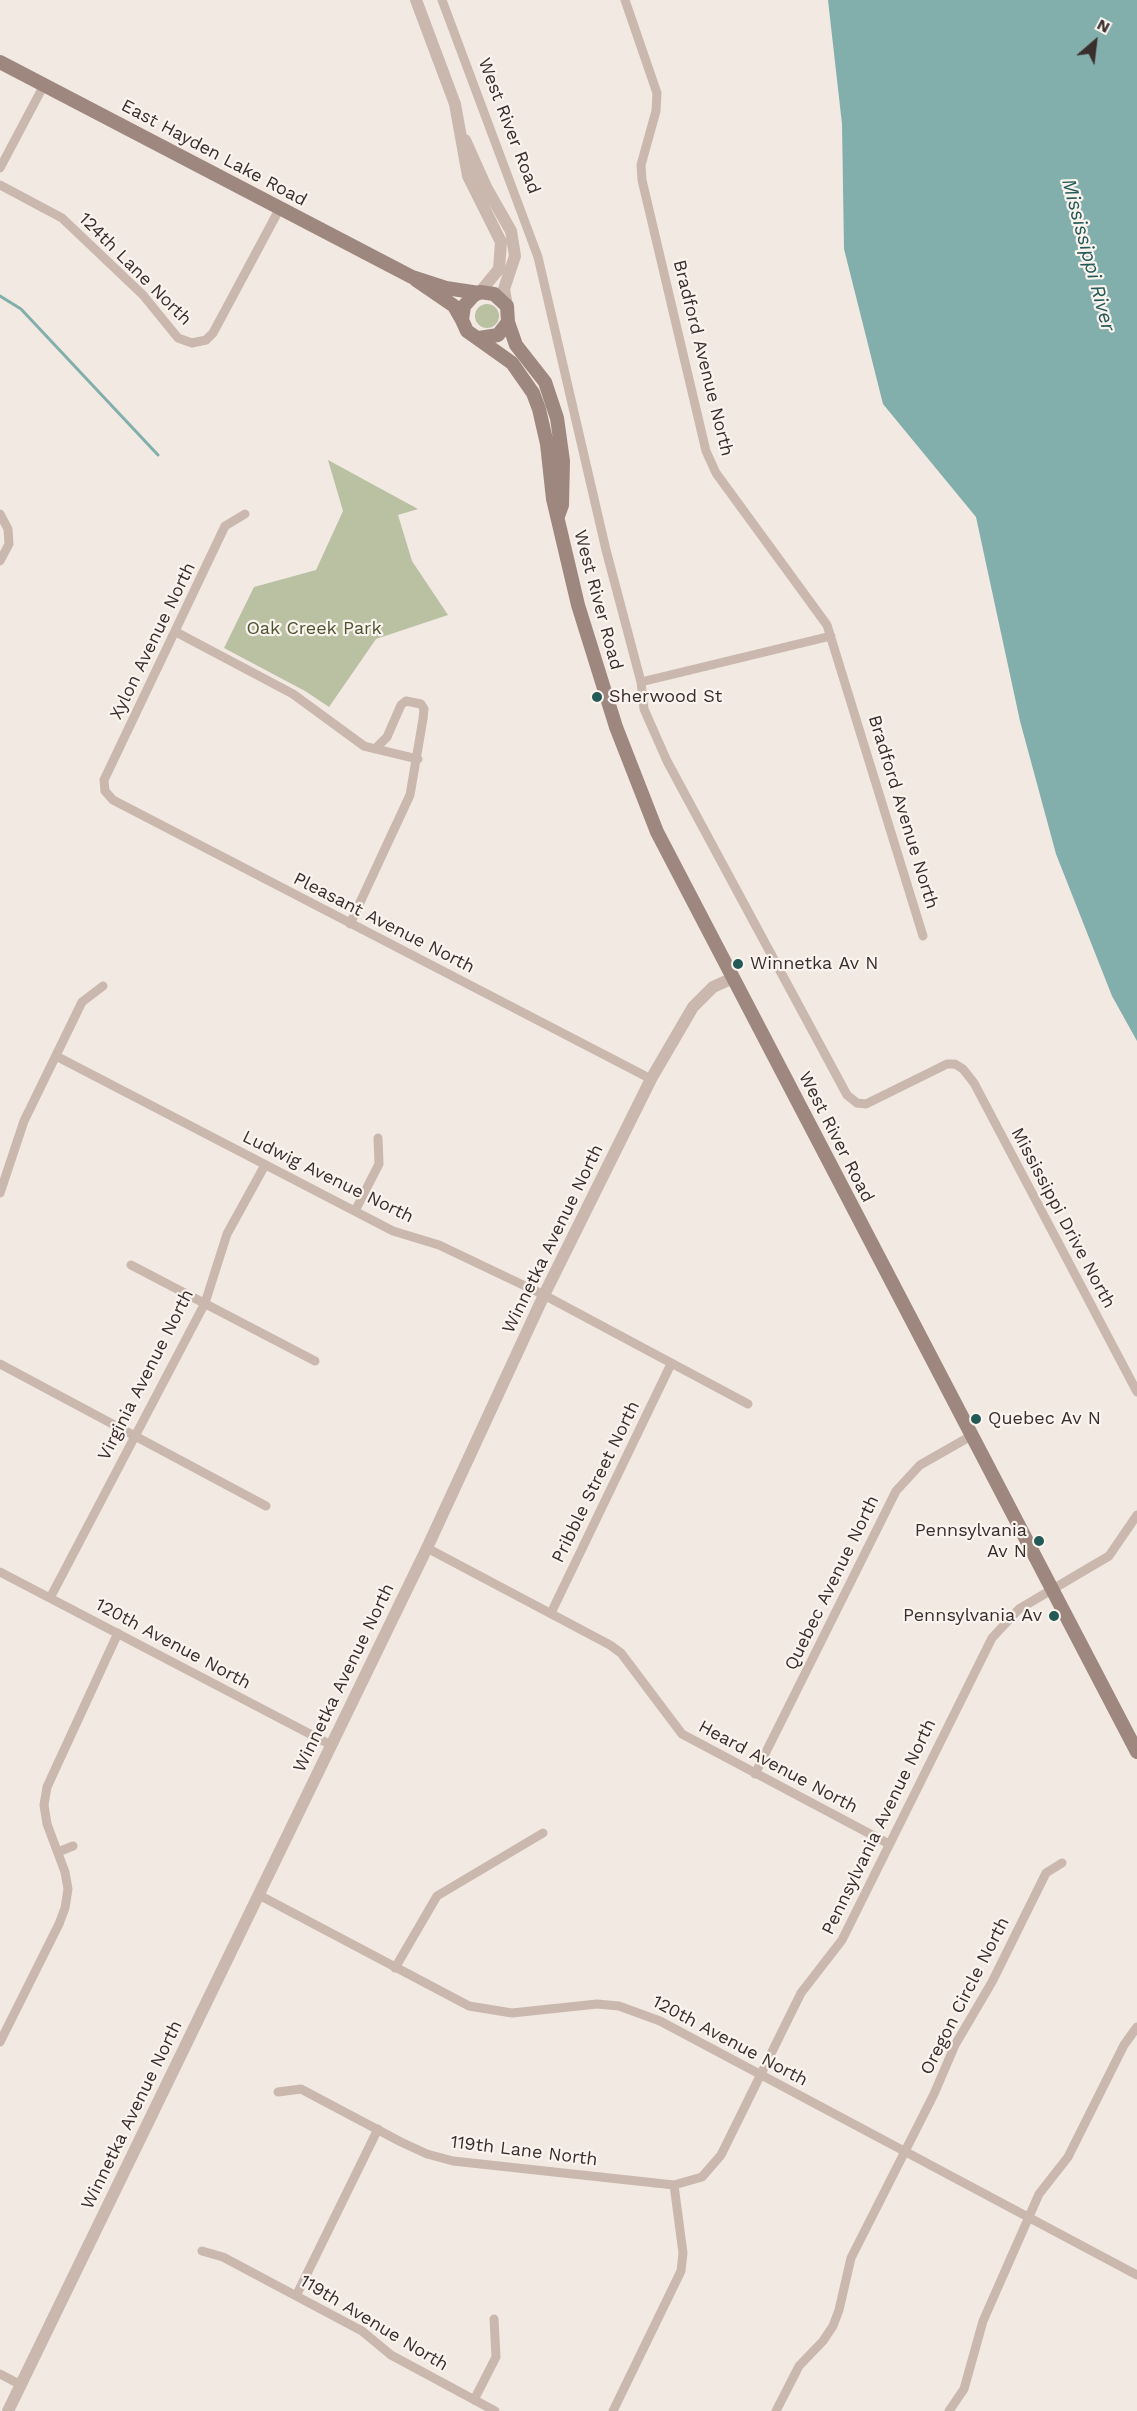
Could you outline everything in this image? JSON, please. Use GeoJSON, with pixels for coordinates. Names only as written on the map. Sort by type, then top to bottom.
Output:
{"type":"FeatureCollection","features":[{"type":"Feature","properties":{"kind":"main road","name":"East Hayden Lake Road"},"geometry":{"type":"LineString","coordinates":[[0,62],[412,277],[446,288],[479,292]]}},
{"type":"Feature","properties":{"kind":"main road","name":"East Hayden Lake Road"},"geometry":{"type":"LineString","coordinates":[[412,277],[430,292],[454,306],[462,320]]}},
{"type":"Feature","properties":{"kind":"main road"},"geometry":{"type":"LineString","coordinates":[[479,292],[494,294],[507,306],[508,322],[498,335],[479,338],[468,331],[462,320],[464,306],[479,292]]}},
{"type":"Feature","properties":{"kind":"main road","name":"West River Road"},"geometry":{"type":"LineString","coordinates":[[508,322],[516,345],[545,382],[557,418],[562,461],[562,505],[558,516]]}},
{"type":"Feature","properties":{"kind":"main road","name":"West River Road"},"geometry":{"type":"LineString","coordinates":[[479,338],[512,363],[532,393],[543,424],[553,499],[581,615],[631,769],[679,879],[733,978],[1137,1752]]}},
{"type":"Feature","properties":{"kind":"street"},"geometry":{"type":"LineString","coordinates":[[416,0],[447,79],[461,130],[468,176],[498,234],[502,251],[499,269],[479,292]]}},
{"type":"Feature","properties":{"kind":"street","name":"West River Road"},"geometry":{"type":"LineString","coordinates":[[442,0],[538,257],[604,540],[641,682],[644,709],[667,761],[839,1084],[852,1101],[866,1104],[935,1069],[947,1064],[955,1064]]}},
{"type":"Feature","properties":{"kind":"street","name":"Bradford Avenue North"},"geometry":{"type":"LineString","coordinates":[[625,0],[657,93],[656,111],[641,165],[642,180],[706,451],[716,473],[827,626],[923,936]]}},
{"type":"Feature","properties":{"kind":"street"},"geometry":{"type":"LineString","coordinates":[[0,168],[44,85]]}},
{"type":"Feature","properties":{"kind":"street"},"geometry":{"type":"LineString","coordinates":[[461,130],[486,187],[511,231],[515,256],[504,289],[507,306]]}},
{"type":"Feature","properties":{"kind":"street","name":"124th Lane North"},"geometry":{"type":"LineString","coordinates":[[0,185],[62,218],[143,295],[178,338],[184,342],[206,340],[215,330],[280,208]]}},
{"type":"Feature","properties":{"kind":"street"},"geometry":{"type":"LineString","coordinates":[[0,514],[8,529],[9,544],[0,561]]}},
{"type":"Feature","properties":{"kind":"street","name":"Xylon Avenue North"},"geometry":{"type":"LineString","coordinates":[[105,791],[104,780],[225,526],[245,514]]}},
{"type":"Feature","properties":{"kind":"street"},"geometry":{"type":"LineString","coordinates":[[176,632],[313,706],[352,738],[375,749],[418,759]]}},
{"type":"Feature","properties":{"kind":"street"},"geometry":{"type":"LineString","coordinates":[[641,682],[831,636]]}},
{"type":"Feature","properties":{"kind":"street"},"geometry":{"type":"LineString","coordinates":[[350,924],[410,795],[418,759],[424,709],[415,701],[406,701],[401,705],[387,737],[375,749]]}},
{"type":"Feature","properties":{"kind":"street","name":"Pleasant Avenue North"},"geometry":{"type":"LineString","coordinates":[[105,791],[113,800],[651,1079]]}},
{"type":"Feature","properties":{"kind":"street","name":"Winnetka Avenue North"},"geometry":{"type":"LineString","coordinates":[[8,2411],[427,1548],[544,1295],[651,1079],[693,1007],[713,987],[733,978]]}},
{"type":"Feature","properties":{"kind":"street"},"geometry":{"type":"LineString","coordinates":[[0,1193],[15,1144],[82,1002],[103,986]]}},
{"type":"Feature","properties":{"kind":"street","name":"Ludwig Avenue North"},"geometry":{"type":"LineString","coordinates":[[56,1056],[393,1231],[439,1245],[544,1295],[748,1404]]}},
{"type":"Feature","properties":{"kind":"street","name":"Mississippi Drive North"},"geometry":{"type":"LineString","coordinates":[[955,1064],[968,1074],[974,1083],[1137,1392]]}},
{"type":"Feature","properties":{"kind":"street"},"geometry":{"type":"LineString","coordinates":[[355,1211],[379,1164],[378,1138]]}},
{"type":"Feature","properties":{"kind":"street","name":"Virginia Avenue North"},"geometry":{"type":"LineString","coordinates":[[50,1598],[205,1303],[227,1234],[265,1164]]}},
{"type":"Feature","properties":{"kind":"street"},"geometry":{"type":"LineString","coordinates":[[131,1265],[315,1361]]}},
{"type":"Feature","properties":{"kind":"street"},"geometry":{"type":"LineString","coordinates":[[0,1364],[266,1506]]}},
{"type":"Feature","properties":{"kind":"street","name":"Pribble Street North"},"geometry":{"type":"LineString","coordinates":[[551,1613],[671,1364]]}},
{"type":"Feature","properties":{"kind":"street","name":"Quebec Avenue North"},"geometry":{"type":"LineString","coordinates":[[755,1774],[896,1491],[921,1465],[972,1436]]}},
{"type":"Feature","properties":{"kind":"street","name":"Pennsylvania Avenue North"},"geometry":{"type":"LineString","coordinates":[[674,2185],[702,2177],[716,2164],[801,1993],[842,1940],[992,1638],[1019,1609],[1108,1556],[1137,1515]]}},
{"type":"Feature","properties":{"kind":"street","name":"Heard Avenue North"},"geometry":{"type":"LineString","coordinates":[[427,1548],[551,1613],[621,1653],[682,1734],[889,1844]]}},
{"type":"Feature","properties":{"kind":"street","name":"120th Avenue North"},"geometry":{"type":"LineString","coordinates":[[0,1572],[331,1745]]}},
{"type":"Feature","properties":{"kind":"street"},"geometry":{"type":"LineString","coordinates":[[0,2042],[50,1945],[65,1908],[68,1890],[65,1872],[47,1824],[44,1805],[47,1788],[118,1634]]}},
{"type":"Feature","properties":{"kind":"street"},"geometry":{"type":"LineString","coordinates":[[395,1968],[436,1896],[543,1833]]}},
{"type":"Feature","properties":{"kind":"street"},"geometry":{"type":"LineString","coordinates":[[58,1852],[73,1846]]}},
{"type":"Feature","properties":{"kind":"street","name":"Oregon Circle North"},"geometry":{"type":"LineString","coordinates":[[776,2411],[799,2366],[823,2341],[833,2326],[851,2258],[955,2045],[992,1982],[1046,1872],[1062,1863]]}},
{"type":"Feature","properties":{"kind":"street","name":"120th Avenue North"},"geometry":{"type":"LineString","coordinates":[[259,1894],[450,1998],[491,2012],[534,2012],[576,2004],[597,2004],[639,2012],[660,2020],[1137,2275]]}},
{"type":"Feature","properties":{"kind":"street"},"geometry":{"type":"LineString","coordinates":[[949,2411],[964,2389],[982,2321],[1005,2274],[1028,2217],[1046,2184],[1068,2157],[1124,2045],[1137,2027]]}},
{"type":"Feature","properties":{"kind":"street","name":"119th Lane North"},"geometry":{"type":"LineString","coordinates":[[278,2092],[301,2090],[427,2154],[453,2161],[674,2185]]}},
{"type":"Feature","properties":{"kind":"street"},"geometry":{"type":"LineString","coordinates":[[296,2296],[378,2129]]}},
{"type":"Feature","properties":{"kind":"street"},"geometry":{"type":"LineString","coordinates":[[613,2411],[681,2271],[683,2253],[674,2185]]}},
{"type":"Feature","properties":{"kind":"street","name":"119th Avenue North"},"geometry":{"type":"LineString","coordinates":[[202,2251],[223,2257],[362,2331],[391,2355],[495,2411]]}},
{"type":"Feature","properties":{"kind":"street"},"geometry":{"type":"LineString","coordinates":[[474,2400],[496,2357],[495,2319]]}},
{"type":"Feature","properties":{"kind":"street"},"geometry":{"type":"LineString","coordinates":[[0,2374],[21,2385]]}},
{"type":"Feature","properties":{"kind":"green space"},"geometry":{"type":"Polygon","coordinates":[[[487,304],[496,307],[499,316],[496,325],[487,328],[478,325],[475,316],[478,307],[487,304]]]}},
{"type":"Feature","properties":{"kind":"green space","name":"Oak Creek Park"},"geometry":{"type":"Polygon","coordinates":[[[328,460],[418,509],[398,515],[412,561],[448,615],[376,639],[329,707],[305,691],[224,648],[254,587],[316,570],[343,511],[328,460]]]}},
{"type":"Feature","properties":{"kind":"water","name":"Mississippi River"},"geometry":{"type":"Polygon","coordinates":[[[828,0],[1137,0],[1137,1041],[1112,996],[1056,854],[1020,721],[976,517],[883,404],[844,249],[842,124],[828,0]]]}},
{"type":"Feature","properties":{"kind":"waterway"},"geometry":{"type":"LineString","coordinates":[[0,296],[21,309],[158,455]]}},
{"type":"Feature","properties":{"kind":"place","name":"Sherwood St"},"geometry":{"type":"Point","coordinates":[597,697]}},
{"type":"Feature","properties":{"kind":"place","name":"Winnetka Av N"},"geometry":{"type":"Point","coordinates":[738,964]}},
{"type":"Feature","properties":{"kind":"place","name":"Quebec Av N"},"geometry":{"type":"Point","coordinates":[976,1419]}},
{"type":"Feature","properties":{"kind":"place","name":"Pennsylvania Av N"},"geometry":{"type":"Point","coordinates":[1039,1541]}},
{"type":"Feature","properties":{"kind":"place","name":"Pennsylvania Av"},"geometry":{"type":"Point","coordinates":[1054,1616]}}]}
